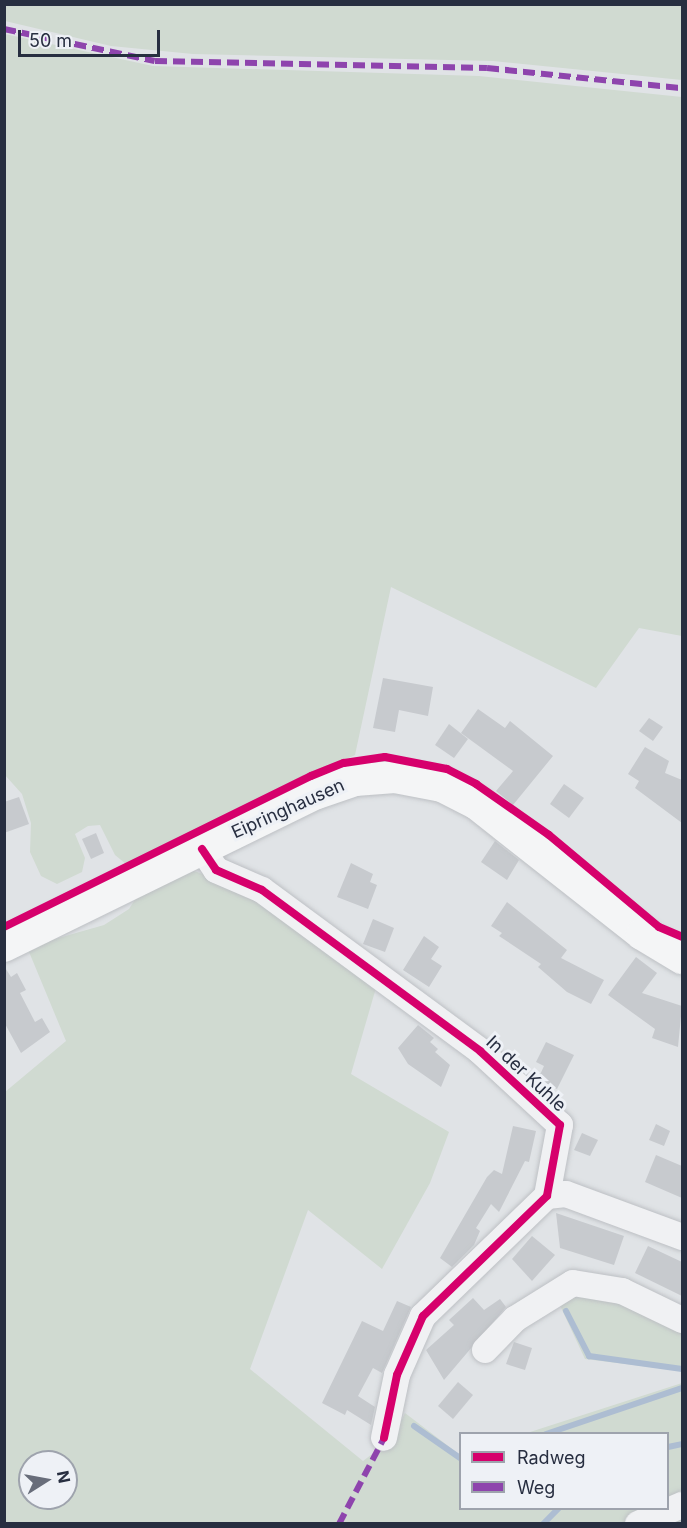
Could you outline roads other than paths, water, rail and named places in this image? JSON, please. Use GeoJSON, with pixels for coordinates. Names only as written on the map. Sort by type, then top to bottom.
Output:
{"type":"FeatureCollection","features":[{"type":"Feature","properties":{"kind":"main road","name":"Eipringhausen"},"geometry":{"type":"LineString","coordinates":[[4,945],[328,788],[383,777],[417,779],[455,792],[491,814],[642,934],[682,958]]}},
{"type":"Feature","properties":{"kind":"street","name":"In der Kuhle"},"geometry":{"type":"LineString","coordinates":[[202,849],[216,870],[262,890],[480,1051],[560,1125],[547,1196]]}},
{"type":"Feature","properties":{"kind":"street"},"geometry":{"type":"LineString","coordinates":[[384,1438],[397,1375],[423,1316],[547,1196],[566,1194],[682,1237]]}},
{"type":"Feature","properties":{"kind":"street"},"geometry":{"type":"LineString","coordinates":[[485,1350],[515,1319],[573,1283],[622,1291],[682,1320]]}},
{"type":"Feature","properties":{"kind":"street"},"geometry":{"type":"LineString","coordinates":[[638,1524],[682,1505]]}},
{"type":"Feature","properties":{"kind":"waterway"},"geometry":{"type":"LineString","coordinates":[[566,1311],[589,1356],[682,1369]]}},
{"type":"Feature","properties":{"kind":"waterway"},"geometry":{"type":"LineString","coordinates":[[552,1432],[682,1388]]}},
{"type":"Feature","properties":{"kind":"waterway"},"geometry":{"type":"LineString","coordinates":[[414,1426],[459,1457]]}},
{"type":"Feature","properties":{"kind":"waterway"},"geometry":{"type":"LineString","coordinates":[[669,1447],[682,1444]]}},
{"type":"Feature","properties":{"kind":"waterway"},"geometry":{"type":"LineString","coordinates":[[543,1524],[557,1510]]}}]}
